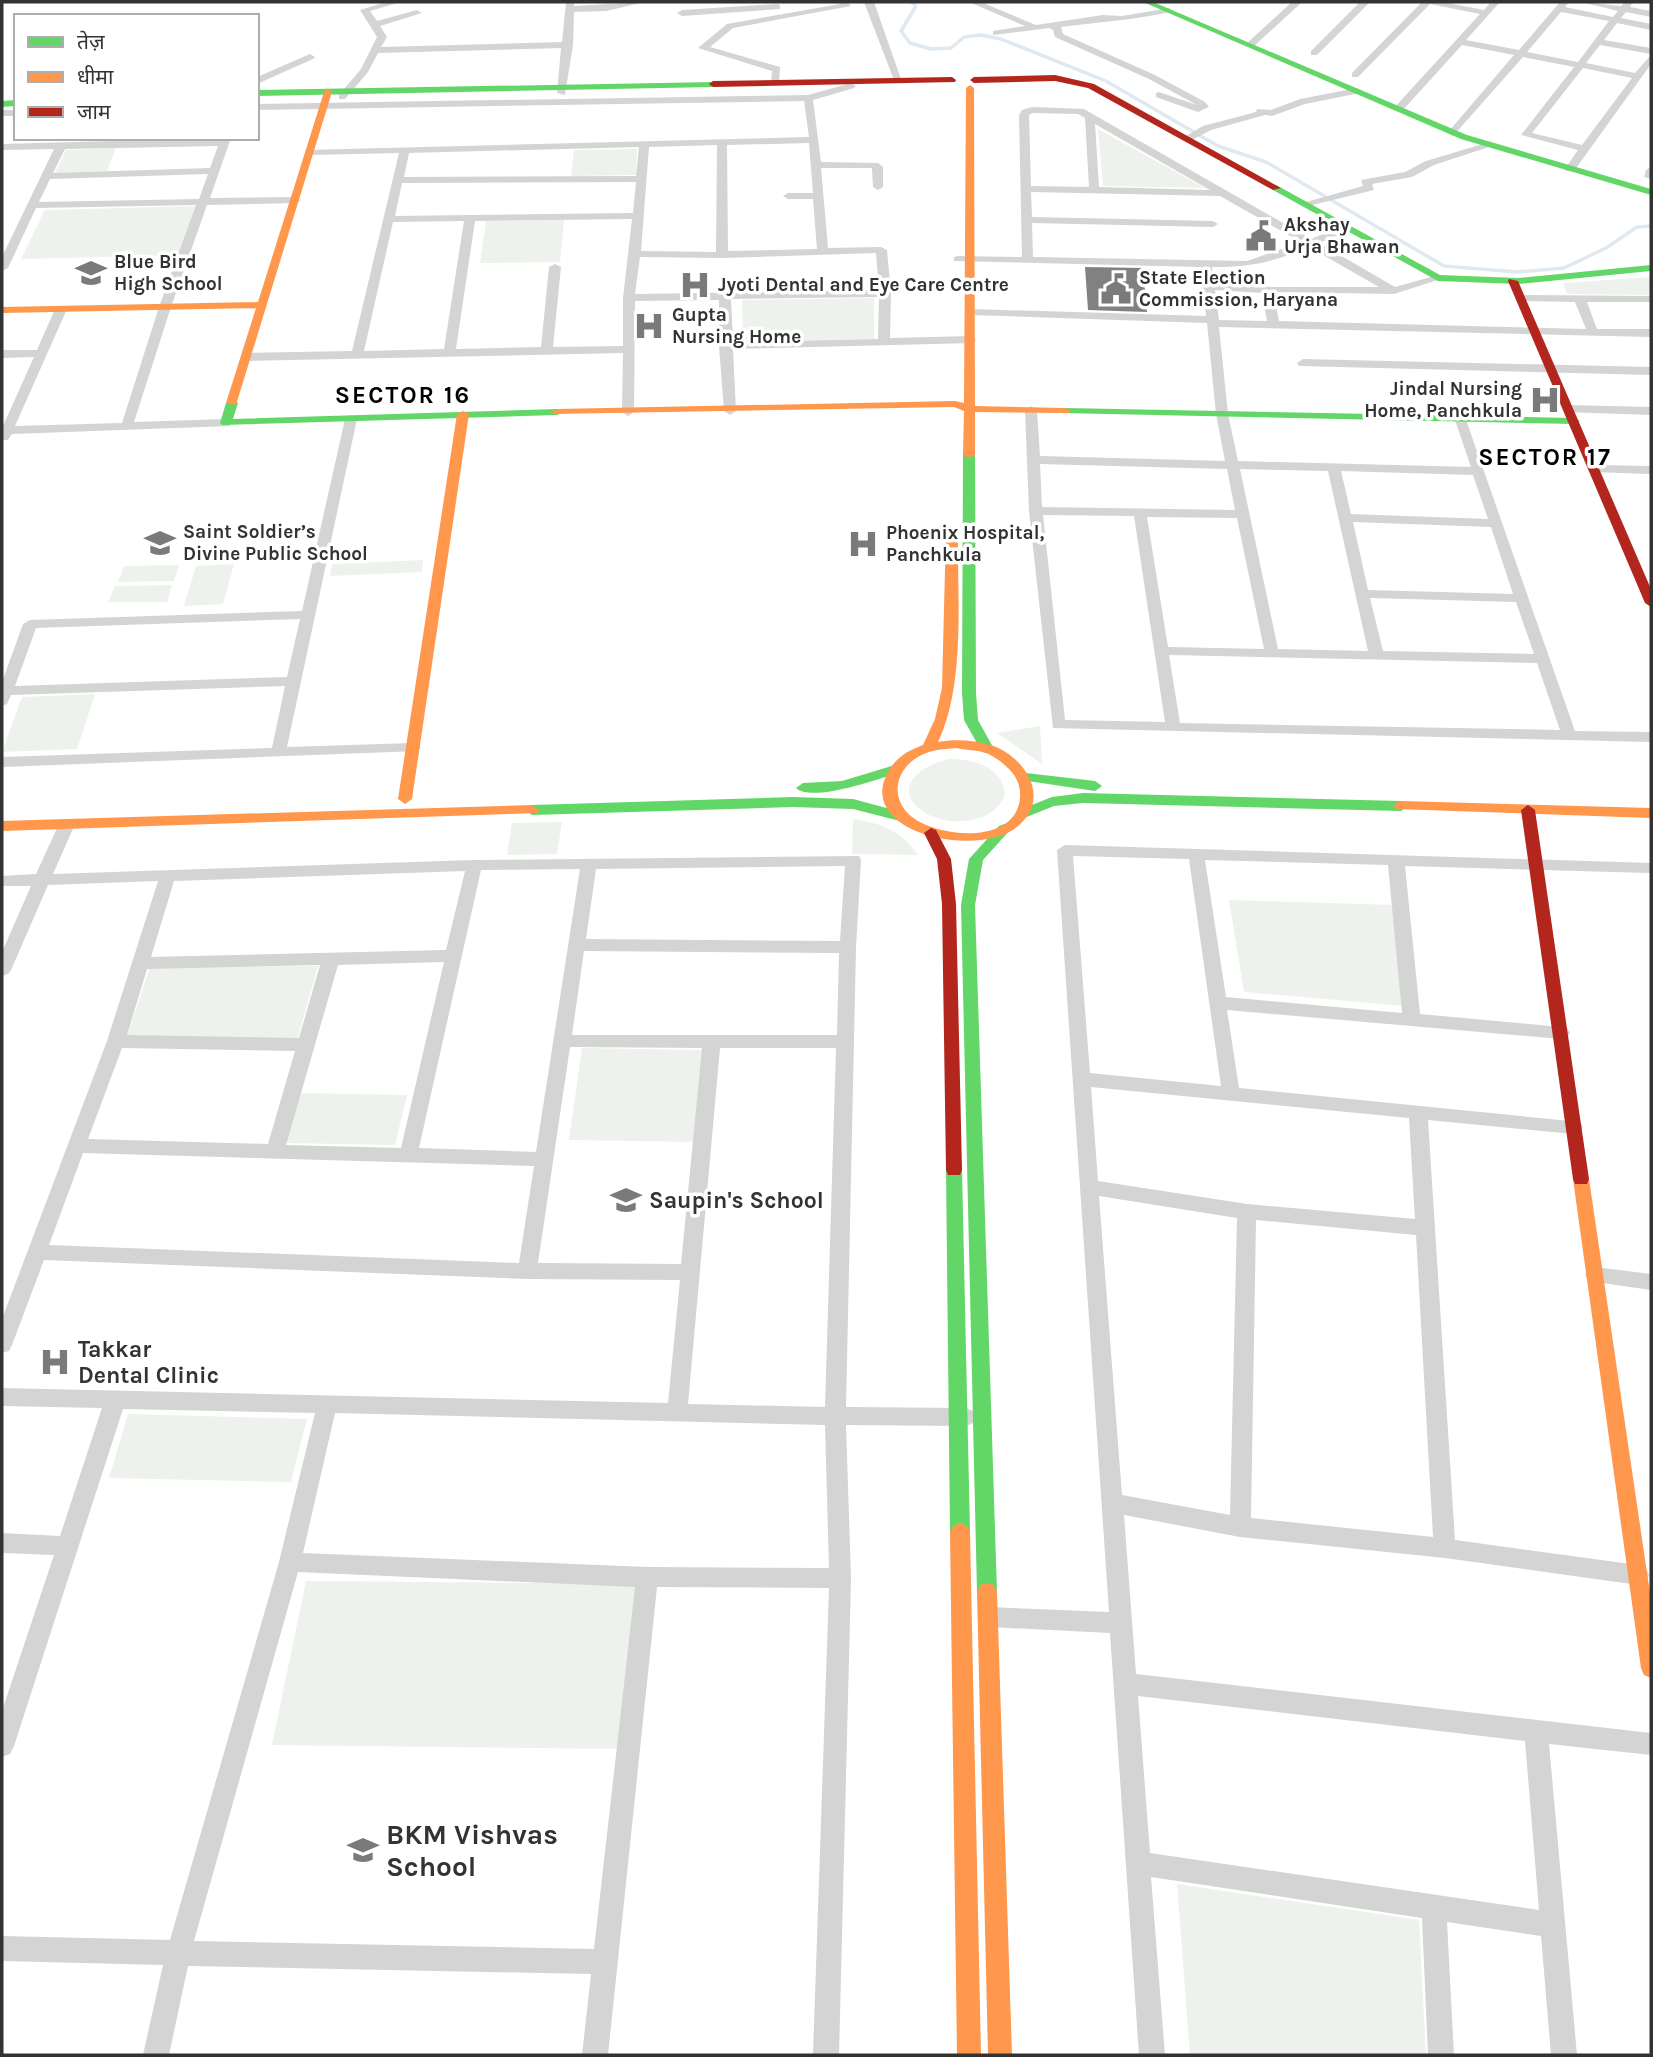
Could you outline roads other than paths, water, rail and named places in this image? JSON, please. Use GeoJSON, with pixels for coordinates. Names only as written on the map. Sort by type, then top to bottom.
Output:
{"type":"FeatureCollection","features":[{"type":"Feature","properties":{"kind":"street"},"geometry":{"type":"LineString","coordinates":[[226,424],[311,152],[334,97],[365,70],[383,37],[365,10],[396,2]]}},
{"type":"Feature","properties":{"kind":"street"},"geometry":{"type":"LineString","coordinates":[[563,90],[570,6],[607,8],[640,2]]}},
{"type":"Feature","properties":{"kind":"street"},"geometry":{"type":"LineString","coordinates":[[695,2],[685,7],[684,13],[836,2]]}},
{"type":"Feature","properties":{"kind":"street"},"geometry":{"type":"LineString","coordinates":[[776,83],[776,69],[703,48],[730,26],[846,6],[843,2]]}},
{"type":"Feature","properties":{"kind":"street"},"geometry":{"type":"LineString","coordinates":[[869,2],[906,83]]}},
{"type":"Feature","properties":{"kind":"street"},"geometry":{"type":"LineString","coordinates":[[974,2],[1034,27]]}},
{"type":"Feature","properties":{"kind":"street"},"geometry":{"type":"LineString","coordinates":[[1147,2],[1251,45],[1356,83],[1398,109],[1453,133],[1651,192]]}},
{"type":"Feature","properties":{"kind":"street"},"geometry":{"type":"LineString","coordinates":[[1251,45],[1297,2]]}},
{"type":"Feature","properties":{"kind":"street"},"geometry":{"type":"LineString","coordinates":[[1314,53],[1365,2]]}},
{"type":"Feature","properties":{"kind":"street"},"geometry":{"type":"LineString","coordinates":[[1186,139],[1208,128],[1260,114],[1261,111],[1272,113],[1356,83],[1429,2],[1486,12]]}},
{"type":"Feature","properties":{"kind":"street"},"geometry":{"type":"LineString","coordinates":[[1398,109],[1496,2]]}},
{"type":"Feature","properties":{"kind":"street"},"geometry":{"type":"LineString","coordinates":[[1586,2],[1626,5],[1651,14]]}},
{"type":"Feature","properties":{"kind":"street"},"geometry":{"type":"LineString","coordinates":[[1453,133],[1562,5],[1651,27]]}},
{"type":"Feature","properties":{"kind":"street"},"geometry":{"type":"LineString","coordinates":[[1585,149],[1526,135],[1626,5]]}},
{"type":"Feature","properties":{"kind":"street"},"geometry":{"type":"LineString","coordinates":[[996,33],[1104,18],[1122,19],[1167,10]]}},
{"type":"Feature","properties":{"kind":"street"},"geometry":{"type":"LineString","coordinates":[[374,25],[417,13]]}},
{"type":"Feature","properties":{"kind":"street"},"geometry":{"type":"LineString","coordinates":[[1050,25],[1058,29],[1058,35],[1152,77],[1204,107],[1198,109],[1159,95]]}},
{"type":"Feature","properties":{"kind":"street"},"geometry":{"type":"LineString","coordinates":[[1460,42],[1638,76]]}},
{"type":"Feature","properties":{"kind":"street"},"geometry":{"type":"LineString","coordinates":[[1599,42],[1651,51]]}},
{"type":"Feature","properties":{"kind":"street"},"geometry":{"type":"LineString","coordinates":[[375,50],[568,44]]}},
{"type":"Feature","properties":{"kind":"street"},"geometry":{"type":"LineString","coordinates":[[259,80],[310,57]]}},
{"type":"Feature","properties":{"kind":"street"},"geometry":{"type":"LineString","coordinates":[[1570,169],[1651,58]]}},
{"type":"Feature","properties":{"kind":"street"},"geometry":{"type":"LineString","coordinates":[[259,99],[776,83],[906,83],[961,87],[1055,78],[1073,80],[1091,86],[1438,278],[1464,282],[1513,281],[1651,268]]}},
{"type":"Feature","properties":{"kind":"street"},"geometry":{"type":"LineString","coordinates":[[563,90],[906,83]]}},
{"type":"Feature","properties":{"kind":"street"},"geometry":{"type":"LineString","coordinates":[[259,93],[334,97],[808,98],[851,86]]}},
{"type":"Feature","properties":{"kind":"street"},"geometry":{"type":"LineString","coordinates":[[928,748],[940,729],[946,712],[949,688],[962,406],[965,259],[961,87]]}},
{"type":"Feature","properties":{"kind":"street"},"geometry":{"type":"LineString","coordinates":[[259,107],[334,97]]}},
{"type":"Feature","properties":{"kind":"street"},"geometry":{"type":"LineString","coordinates":[[808,98],[823,251]]}},
{"type":"Feature","properties":{"kind":"street"},"geometry":{"type":"LineString","coordinates":[[1028,260],[1026,112],[1080,111],[1394,291]]}},
{"type":"Feature","properties":{"kind":"street"},"geometry":{"type":"LineString","coordinates":[[1090,117],[1094,191]]}},
{"type":"Feature","properties":{"kind":"street"},"geometry":{"type":"LineString","coordinates":[[811,120],[821,120],[826,158],[816,162]]}},
{"type":"Feature","properties":{"kind":"street"},"geometry":{"type":"LineString","coordinates":[[2,147],[225,141],[165,307],[127,426]]}},
{"type":"Feature","properties":{"kind":"street"},"geometry":{"type":"LineString","coordinates":[[311,152],[814,141]]}},
{"type":"Feature","properties":{"kind":"street"},"geometry":{"type":"LineString","coordinates":[[722,143],[722,255]]}},
{"type":"Feature","properties":{"kind":"street"},"geometry":{"type":"LineString","coordinates":[[628,412],[629,298],[643,144]]}},
{"type":"Feature","properties":{"kind":"street"},"geometry":{"type":"LineString","coordinates":[[1304,204],[1370,188],[1365,182],[1408,175],[1430,163],[1490,145]]}},
{"type":"Feature","properties":{"kind":"street"},"geometry":{"type":"LineString","coordinates":[[2,267],[61,146]]}},
{"type":"Feature","properties":{"kind":"street"},"geometry":{"type":"LineString","coordinates":[[357,354],[405,150]]}},
{"type":"Feature","properties":{"kind":"street"},"geometry":{"type":"LineString","coordinates":[[816,162],[874,165],[878,167],[878,187]]}},
{"type":"Feature","properties":{"kind":"street"},"geometry":{"type":"LineString","coordinates":[[1651,170],[1648,175],[1651,176]]}},
{"type":"Feature","properties":{"kind":"street"},"geometry":{"type":"LineString","coordinates":[[46,176],[213,171]]}},
{"type":"Feature","properties":{"kind":"street"},"geometry":{"type":"LineString","coordinates":[[399,180],[641,179]]}},
{"type":"Feature","properties":{"kind":"street"},"geometry":{"type":"LineString","coordinates":[[1026,189],[1223,193]]}},
{"type":"Feature","properties":{"kind":"street"},"geometry":{"type":"LineString","coordinates":[[789,196],[818,196]]}},
{"type":"Feature","properties":{"kind":"street"},"geometry":{"type":"LineString","coordinates":[[32,205],[296,200]]}},
{"type":"Feature","properties":{"kind":"street"},"geometry":{"type":"LineString","coordinates":[[389,219],[638,216]]}},
{"type":"Feature","properties":{"kind":"street"},"geometry":{"type":"LineString","coordinates":[[449,353],[470,218]]}},
{"type":"Feature","properties":{"kind":"street"},"geometry":{"type":"LineString","coordinates":[[1027,220],[1213,224]]}},
{"type":"Feature","properties":{"kind":"street"},"geometry":{"type":"LineString","coordinates":[[965,259],[1247,264],[1269,259],[1347,228]]}},
{"type":"Feature","properties":{"kind":"street"},"geometry":{"type":"LineString","coordinates":[[635,254],[722,255],[881,250],[885,293],[884,342]]}},
{"type":"Feature","properties":{"kind":"street"},"geometry":{"type":"LineString","coordinates":[[963,340],[970,312],[965,259]]}},
{"type":"Feature","properties":{"kind":"street"},"geometry":{"type":"LineString","coordinates":[[1206,263],[1222,414],[1272,653]]}},
{"type":"Feature","properties":{"kind":"street"},"geometry":{"type":"LineString","coordinates":[[547,349],[555,267]]}},
{"type":"Feature","properties":{"kind":"street"},"geometry":{"type":"LineString","coordinates":[[1275,289],[1394,291],[1438,278]]}},
{"type":"Feature","properties":{"kind":"street"},"geometry":{"type":"LineString","coordinates":[[1513,281],[1651,603]]}},
{"type":"Feature","properties":{"kind":"street"},"geometry":{"type":"LineString","coordinates":[[1209,286],[1267,290],[1275,325]]}},
{"type":"Feature","properties":{"kind":"street"},"geometry":{"type":"LineString","coordinates":[[629,298],[885,293]]}},
{"type":"Feature","properties":{"kind":"street"},"geometry":{"type":"LineString","coordinates":[[725,296],[725,346],[730,411]]}},
{"type":"Feature","properties":{"kind":"street"},"geometry":{"type":"LineString","coordinates":[[1521,298],[1651,299]]}},
{"type":"Feature","properties":{"kind":"street"},"geometry":{"type":"LineString","coordinates":[[1580,299],[1593,332]]}},
{"type":"Feature","properties":{"kind":"street"},"geometry":{"type":"LineString","coordinates":[[2,310],[263,306]]}},
{"type":"Feature","properties":{"kind":"street"},"geometry":{"type":"LineString","coordinates":[[61,309],[4,435],[127,426],[463,414],[962,406],[1461,420],[1651,411]]}},
{"type":"Feature","properties":{"kind":"street"},"geometry":{"type":"LineString","coordinates":[[970,312],[1275,325],[1651,333]]}},
{"type":"Feature","properties":{"kind":"street"},"geometry":{"type":"LineString","coordinates":[[725,346],[963,340]]}},
{"type":"Feature","properties":{"kind":"street"},"geometry":{"type":"LineString","coordinates":[[247,356],[628,349]]}},
{"type":"Feature","properties":{"kind":"street"},"geometry":{"type":"LineString","coordinates":[[2,354],[41,353]]}},
{"type":"Feature","properties":{"kind":"street"},"geometry":{"type":"LineString","coordinates":[[1303,363],[1553,370],[1649,369]]}},
{"type":"Feature","properties":{"kind":"street"},"geometry":{"type":"LineString","coordinates":[[962,406],[969,693],[971,720],[987,749]]}},
{"type":"Feature","properties":{"kind":"street"},"geometry":{"type":"LineString","coordinates":[[1031,410],[1036,511],[1058,725],[1651,737]]}},
{"type":"Feature","properties":{"kind":"street"},"geometry":{"type":"LineString","coordinates":[[405,799],[463,414]]}},
{"type":"Feature","properties":{"kind":"street"},"geometry":{"type":"LineString","coordinates":[[278,753],[351,419]]}},
{"type":"Feature","properties":{"kind":"street"},"geometry":{"type":"LineString","coordinates":[[1461,420],[1569,736]]}},
{"type":"Feature","properties":{"kind":"street"},"geometry":{"type":"LineString","coordinates":[[1035,460],[1479,471]]}},
{"type":"Feature","properties":{"kind":"street"},"geometry":{"type":"LineString","coordinates":[[1333,466],[1377,657]]}},
{"type":"Feature","properties":{"kind":"street"},"geometry":{"type":"LineString","coordinates":[[1595,469],[1651,470]]}},
{"type":"Feature","properties":{"kind":"street"},"geometry":{"type":"LineString","coordinates":[[1036,511],[1242,514]]}},
{"type":"Feature","properties":{"kind":"street"},"geometry":{"type":"LineString","coordinates":[[1140,512],[1172,727]]}},
{"type":"Feature","properties":{"kind":"street"},"geometry":{"type":"LineString","coordinates":[[1345,518],[1497,523]]}},
{"type":"Feature","properties":{"kind":"street"},"geometry":{"type":"LineString","coordinates":[[1363,594],[1522,598]]}},
{"type":"Feature","properties":{"kind":"street"},"geometry":{"type":"LineString","coordinates":[[294,681],[4,696],[30,624],[308,615]]}},
{"type":"Feature","properties":{"kind":"street"},"geometry":{"type":"LineString","coordinates":[[1162,651],[1543,659]]}},
{"type":"Feature","properties":{"kind":"street"},"geometry":{"type":"LineString","coordinates":[[900,816],[891,803],[887,787],[895,769],[906,758],[928,748],[956,744],[987,749],[1012,761],[1027,777],[1031,796],[1024,813]]}},
{"type":"Feature","properties":{"kind":"street"},"geometry":{"type":"LineString","coordinates":[[2,762],[413,748]]}},
{"type":"Feature","properties":{"kind":"street"},"geometry":{"type":"LineString","coordinates":[[2,811],[794,789],[843,785],[895,769]]}},
{"type":"Feature","properties":{"kind":"street"},"geometry":{"type":"LineString","coordinates":[[1027,777],[1082,786],[1651,801]]}},
{"type":"Feature","properties":{"kind":"street"},"geometry":{"type":"LineString","coordinates":[[1000,2055],[968,905],[976,859],[1004,829],[1024,813],[1052,802],[1083,798],[1651,813]]}},
{"type":"Feature","properties":{"kind":"street"},"geometry":{"type":"LineString","coordinates":[[2,827],[793,802],[853,804],[900,816],[931,833],[965,838],[1004,829]]}},
{"type":"Feature","properties":{"kind":"street"},"geometry":{"type":"LineString","coordinates":[[1528,810],[1651,1668]]}},
{"type":"Feature","properties":{"kind":"street"},"geometry":{"type":"LineString","coordinates":[[2,970],[67,824]]}},
{"type":"Feature","properties":{"kind":"street"},"geometry":{"type":"LineString","coordinates":[[931,833],[944,859],[949,904],[969,2055]]}},
{"type":"Feature","properties":{"kind":"street"},"geometry":{"type":"LineString","coordinates":[[1152,2055],[1065,850],[1651,868]]}},
{"type":"Feature","properties":{"kind":"street"},"geometry":{"type":"LineString","coordinates":[[1196,854],[1231,1094]]}},
{"type":"Feature","properties":{"kind":"street"},"geometry":{"type":"LineString","coordinates":[[2,881],[474,865],[853,859],[848,947],[835,1416],[840,1578],[826,2055]]}},
{"type":"Feature","properties":{"kind":"street"},"geometry":{"type":"LineString","coordinates":[[1396,860],[1412,1021]]}},
{"type":"Feature","properties":{"kind":"street"},"geometry":{"type":"LineString","coordinates":[[527,1271],[589,864]]}},
{"type":"Feature","properties":{"kind":"street"},"geometry":{"type":"LineString","coordinates":[[410,1153],[474,865]]}},
{"type":"Feature","properties":{"kind":"street"},"geometry":{"type":"LineString","coordinates":[[2,1345],[116,1041],[167,877]]}},
{"type":"Feature","properties":{"kind":"street"},"geometry":{"type":"LineString","coordinates":[[578,946],[848,947]]}},
{"type":"Feature","properties":{"kind":"street"},"geometry":{"type":"LineString","coordinates":[[140,963],[454,956]]}},
{"type":"Feature","properties":{"kind":"street"},"geometry":{"type":"LineString","coordinates":[[275,1151],[331,958]]}},
{"type":"Feature","properties":{"kind":"street"},"geometry":{"type":"LineString","coordinates":[[1219,1003],[1561,1033]]}},
{"type":"Feature","properties":{"kind":"street"},"geometry":{"type":"LineString","coordinates":[[116,1041],[305,1045]]}},
{"type":"Feature","properties":{"kind":"street"},"geometry":{"type":"LineString","coordinates":[[563,1041],[846,1042]]}},
{"type":"Feature","properties":{"kind":"street"},"geometry":{"type":"LineString","coordinates":[[677,1412],[712,1041]]}},
{"type":"Feature","properties":{"kind":"street"},"geometry":{"type":"LineString","coordinates":[[1081,1079],[1574,1127]]}},
{"type":"Feature","properties":{"kind":"street"},"geometry":{"type":"LineString","coordinates":[[1418,1112],[1445,1548]]}},
{"type":"Feature","properties":{"kind":"street"},"geometry":{"type":"LineString","coordinates":[[76,1146],[410,1153],[546,1159]]}},
{"type":"Feature","properties":{"kind":"street"},"geometry":{"type":"LineString","coordinates":[[1089,1187],[1247,1212],[1425,1228]]}},
{"type":"Feature","properties":{"kind":"street"},"geometry":{"type":"LineString","coordinates":[[1240,1527],[1247,1212]]}},
{"type":"Feature","properties":{"kind":"street"},"geometry":{"type":"LineString","coordinates":[[36,1252],[527,1271],[690,1272]]}},
{"type":"Feature","properties":{"kind":"street"},"geometry":{"type":"LineString","coordinates":[[1595,1275],[1651,1282]]}},
{"type":"Feature","properties":{"kind":"street"},"geometry":{"type":"LineString","coordinates":[[2,1397],[983,1417]]}},
{"type":"Feature","properties":{"kind":"street"},"geometry":{"type":"LineString","coordinates":[[2,1746],[115,1401]]}},
{"type":"Feature","properties":{"kind":"street"},"geometry":{"type":"LineString","coordinates":[[156,2055],[179,1951],[290,1563],[327,1405]]}},
{"type":"Feature","properties":{"kind":"street"},"geometry":{"type":"LineString","coordinates":[[1112,1503],[1240,1527],[1445,1548],[1638,1575]]}},
{"type":"Feature","properties":{"kind":"street"},"geometry":{"type":"LineString","coordinates":[[2,1544],[68,1546]]}},
{"type":"Feature","properties":{"kind":"street"},"geometry":{"type":"LineString","coordinates":[[290,1563],[647,1577],[840,1578]]}},
{"type":"Feature","properties":{"kind":"street"},"geometry":{"type":"LineString","coordinates":[[595,2055],[647,1577]]}},
{"type":"Feature","properties":{"kind":"street"},"geometry":{"type":"LineString","coordinates":[[989,1617],[1120,1623]]}},
{"type":"Feature","properties":{"kind":"street"},"geometry":{"type":"LineString","coordinates":[[1125,1684],[1651,1744]]}},
{"type":"Feature","properties":{"kind":"street"},"geometry":{"type":"LineString","coordinates":[[1536,1731],[1564,2055]]}},
{"type":"Feature","properties":{"kind":"street"},"geometry":{"type":"LineString","coordinates":[[1138,1863],[1553,1925]]}},
{"type":"Feature","properties":{"kind":"street"},"geometry":{"type":"LineString","coordinates":[[1434,1907],[1441,2055]]}},
{"type":"Feature","properties":{"kind":"street"},"geometry":{"type":"LineString","coordinates":[[2,1949],[605,1962]]}},
{"type":"Feature","properties":{"kind":"waterway"},"geometry":{"type":"LineString","coordinates":[[911,2],[916,6],[901,31],[910,43],[931,49],[951,48],[964,37],[981,35],[1001,39],[1106,81],[1218,146],[1266,162],[1444,266],[1517,272],[1564,268],[1606,248],[1637,227],[1651,226]]}},
{"type":"Feature","properties":{"kind":"place","name":"Akshay Urja Bhawan"},"geometry":{"type":"Point","coordinates":[1261,236]}},
{"type":"Feature","properties":{"kind":"place","name":"Blue Bird High School"},"geometry":{"type":"Point","coordinates":[91,273]}},
{"type":"Feature","properties":{"kind":"place","name":"Jyoti Dental and Eye Care Centre"},"geometry":{"type":"Point","coordinates":[695,285]}},
{"type":"Feature","properties":{"kind":"place","name":"State Election Commission, Haryana"},"geometry":{"type":"Point","coordinates":[1116,289]}},
{"type":"Feature","properties":{"kind":"place","name":"Gupta Nursing Home"},"geometry":{"type":"Point","coordinates":[649,326]}},
{"type":"Feature","properties":{"kind":"place","name":"Jindal Nursing Home, Panchkula"},"geometry":{"type":"Point","coordinates":[1545,400]}},
{"type":"Feature","properties":{"kind":"place","name":"Saint Soldier’s Divine Public School"},"geometry":{"type":"Point","coordinates":[160,543]}},
{"type":"Feature","properties":{"kind":"place","name":"Phoenix Hospital, Panchkula"},"geometry":{"type":"Point","coordinates":[863,544]}},
{"type":"Feature","properties":{"kind":"place","name":"Saupin's School"},"geometry":{"type":"Point","coordinates":[626,1200]}},
{"type":"Feature","properties":{"kind":"place","name":"Takkar Dental Clinic"},"geometry":{"type":"Point","coordinates":[55,1362]}},
{"type":"Feature","properties":{"kind":"place","name":"BKM Vishvas School"},"geometry":{"type":"Point","coordinates":[363,1850]}},
{"type":"Feature","properties":{"kind":"district","name":"SECTOR 16"},"geometry":{"type":"Point","coordinates":[403,395]}},
{"type":"Feature","properties":{"kind":"district","name":"SECTOR 17"},"geometry":{"type":"Point","coordinates":[1545,457]}}]}
